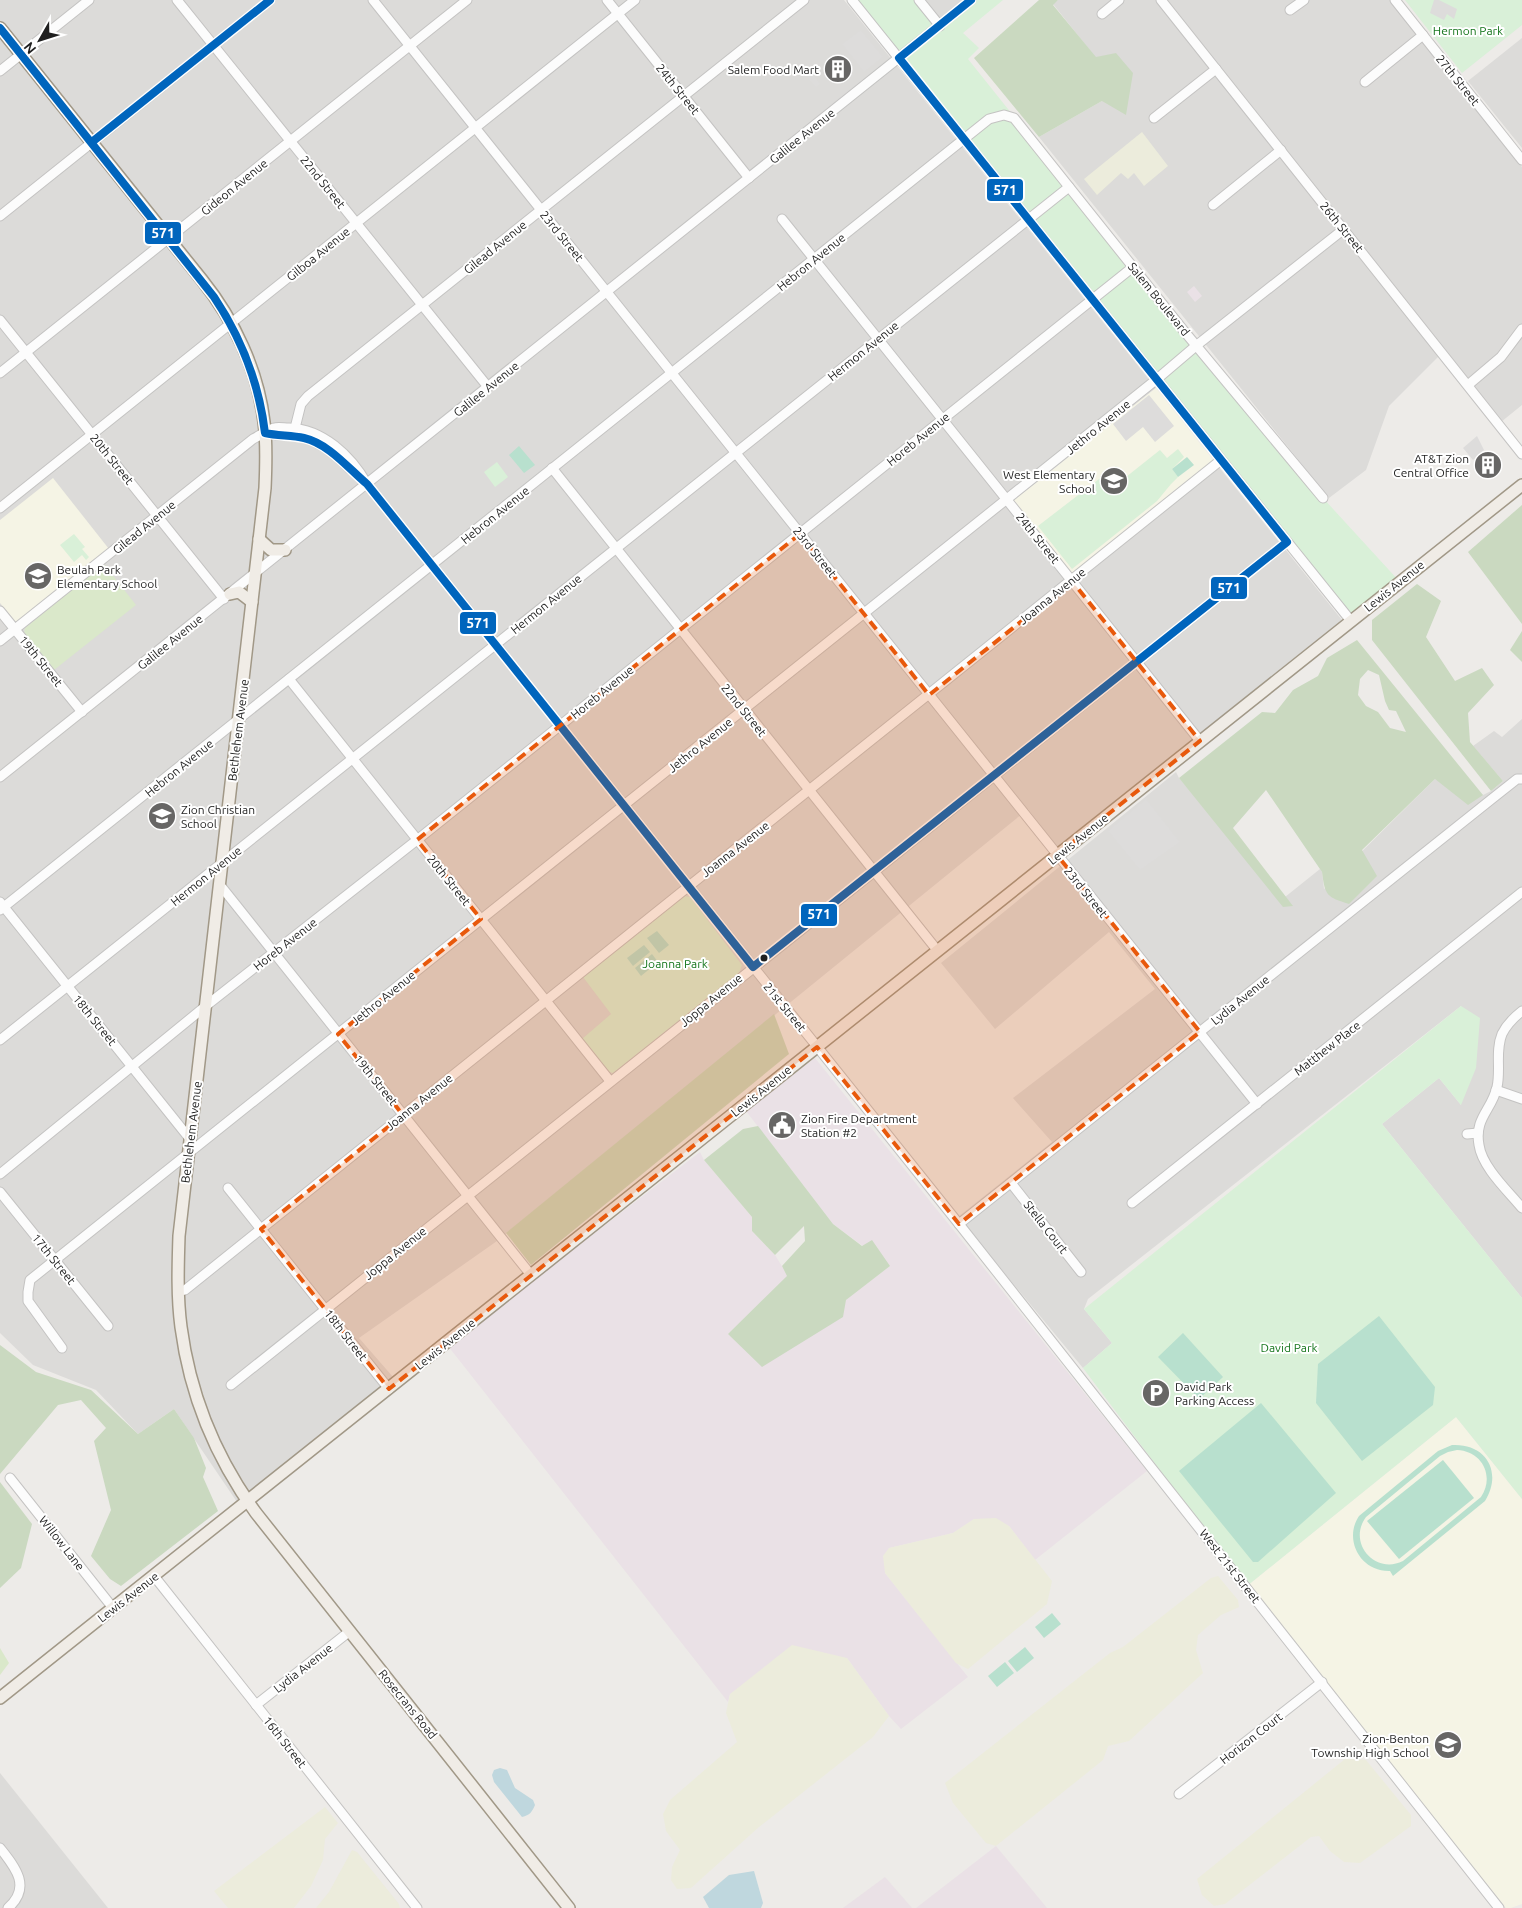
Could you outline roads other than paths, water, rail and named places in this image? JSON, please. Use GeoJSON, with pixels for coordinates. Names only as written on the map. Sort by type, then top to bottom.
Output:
{"type":"FeatureCollection","features":[{"type":"Feature","properties":{"kind":"main road","name":"Bethlehem Avenue"},"geometry":{"type":"LineString","coordinates":[[0,28],[208,288],[239,338],[253,373],[259,397],[265,433],[265,488],[179,1236],[178,1292],[181,1327],[188,1366],[204,1420],[229,1472],[247,1501]]}},
{"type":"Feature","properties":{"kind":"main road","name":"Lewis Avenue"},"geometry":{"type":"LineString","coordinates":[[0,1698],[1522,485]]}},
{"type":"Feature","properties":{"kind":"main road"},"geometry":{"type":"LineString","coordinates":[[259,539],[271,550],[285,550]]}},
{"type":"Feature","properties":{"kind":"main road"},"geometry":{"type":"LineString","coordinates":[[227,596],[239,592],[252,602]]}},
{"type":"Feature","properties":{"kind":"main road","name":"Rosecrans Road"},"geometry":{"type":"LineString","coordinates":[[247,1501],[569,1908]]}},
{"type":"Feature","properties":{"kind":"street"},"geometry":{"type":"LineString","coordinates":[[0,71],[88,0]]}},
{"type":"Feature","properties":{"kind":"street","name":"22nd Street"},"geometry":{"type":"LineString","coordinates":[[177,0],[488,387]]}},
{"type":"Feature","properties":{"kind":"street"},"geometry":{"type":"LineString","coordinates":[[0,216],[270,0]]}},
{"type":"Feature","properties":{"kind":"street","name":"23rd Street"},"geometry":{"type":"LineString","coordinates":[[373,0],[1257,1104]]}},
{"type":"Feature","properties":{"kind":"street","name":"Gideon Avenue"},"geometry":{"type":"LineString","coordinates":[[0,373],[467,0]]}},
{"type":"Feature","properties":{"kind":"street","name":"24th Street"},"geometry":{"type":"LineString","coordinates":[[606,0],[749,178]]}},
{"type":"Feature","properties":{"kind":"street","name":"Gilboa Avenue"},"geometry":{"type":"LineString","coordinates":[[0,508],[635,0]]}},
{"type":"Feature","properties":{"kind":"street","name":"Gilead Avenue"},"geometry":{"type":"LineString","coordinates":[[296,432],[301,404],[308,396],[804,0]]}},
{"type":"Feature","properties":{"kind":"street"},"geometry":{"type":"LineString","coordinates":[[852,0],[1351,621]]}},
{"type":"Feature","properties":{"kind":"street"},"geometry":{"type":"LineString","coordinates":[[919,0],[940,26]]}},
{"type":"Feature","properties":{"kind":"street","name":"Galilee Avenue"},"geometry":{"type":"LineString","coordinates":[[0,777],[972,0]]}},
{"type":"Feature","properties":{"kind":"street"},"geometry":{"type":"LineString","coordinates":[[1102,14],[1119,0]]}},
{"type":"Feature","properties":{"kind":"street","name":"26th Street"},"geometry":{"type":"LineString","coordinates":[[1161,0],[1522,454]]}},
{"type":"Feature","properties":{"kind":"street"},"geometry":{"type":"LineString","coordinates":[[1290,10],[1304,0]]}},
{"type":"Feature","properties":{"kind":"street","name":"27th Street"},"geometry":{"type":"LineString","coordinates":[[1395,0],[1522,160]]}},
{"type":"Feature","properties":{"kind":"street"},"geometry":{"type":"LineString","coordinates":[[1365,82],[1422,35]]}},
{"type":"Feature","properties":{"kind":"street"},"geometry":{"type":"LineString","coordinates":[[1154,118],[1216,69]]}},
{"type":"Feature","properties":{"kind":"street","name":"Salem Boulevard"},"geometry":{"type":"LineString","coordinates":[[989,119],[1004,115],[1014,118],[1133,267],[1323,498]]}},
{"type":"Feature","properties":{"kind":"street","name":"Hebron Avenue"},"geometry":{"type":"LineString","coordinates":[[1,906],[239,720],[989,119]]}},
{"type":"Feature","properties":{"kind":"street"},"geometry":{"type":"LineString","coordinates":[[1213,205],[1281,150]]}},
{"type":"Feature","properties":{"kind":"street","name":"Hermon Avenue"},"geometry":{"type":"LineString","coordinates":[[0,1040],[1069,187]]}},
{"type":"Feature","properties":{"kind":"street","name":"24th Street"},"geometry":{"type":"LineString","coordinates":[[782,219],[1200,741]]}},
{"type":"Feature","properties":{"kind":"street","name":"Jethro Avenue"},"geometry":{"type":"LineString","coordinates":[[28,1292],[30,1280],[1344,229]]}},
{"type":"Feature","properties":{"kind":"street","name":"Horeb Avenue"},"geometry":{"type":"LineString","coordinates":[[0,1174],[207,1005],[417,840],[1133,267]]}},
{"type":"Feature","properties":{"kind":"street","name":"20th Street"},"geometry":{"type":"LineString","coordinates":[[0,320],[157,516],[227,596]]}},
{"type":"Feature","properties":{"kind":"street"},"geometry":{"type":"LineString","coordinates":[[1468,385],[1501,357],[1522,329]]}},
{"type":"Feature","properties":{"kind":"street","name":"21st Street"},"geometry":{"type":"LineString","coordinates":[[296,432],[308,431],[329,442],[344,454],[360,472],[367,484],[959,1224]]}},
{"type":"Feature","properties":{"kind":"street"},"geometry":{"type":"LineString","coordinates":[[265,433],[275,436],[296,432]]}},
{"type":"Feature","properties":{"kind":"street","name":"Gilead Avenue"},"geometry":{"type":"LineString","coordinates":[[0,641],[253,439],[265,433]]}},
{"type":"Feature","properties":{"kind":"street","name":"Joanna Avenue"},"geometry":{"type":"LineString","coordinates":[[178,1292],[185,1290],[1222,460]]}},
{"type":"Feature","properties":{"kind":"street","name":"22nd Street"},"geometry":{"type":"LineString","coordinates":[[552,468],[937,950]]}},
{"type":"Feature","properties":{"kind":"street","name":"Joppa Avenue"},"geometry":{"type":"LineString","coordinates":[[230,1385],[1287,542]]}},
{"type":"Feature","properties":{"kind":"street","name":"19th Street"},"geometry":{"type":"LineString","coordinates":[[0,611],[82,712]]}},
{"type":"Feature","properties":{"kind":"street","name":"20th Street"},"geometry":{"type":"LineString","coordinates":[[289,679],[610,1081]]}},
{"type":"Feature","properties":{"kind":"street","name":"Lydia Avenue"},"geometry":{"type":"LineString","coordinates":[[959,1224],[1493,798],[1518,779],[1522,779]]}},
{"type":"Feature","properties":{"kind":"street","name":"19th Street"},"geometry":{"type":"LineString","coordinates":[[220,885],[531,1275]]}},
{"type":"Feature","properties":{"kind":"street","name":"Matthew Place"},"geometry":{"type":"LineString","coordinates":[[1132,1203],[1522,892]]}},
{"type":"Feature","properties":{"kind":"street","name":"18th Street"},"geometry":{"type":"LineString","coordinates":[[1,906],[68,986],[190,1139]]}},
{"type":"Feature","properties":{"kind":"street"},"geometry":{"type":"LineString","coordinates":[[1522,1011],[1510,1020],[1501,1035],[1498,1056],[1499,1077],[1496,1090],[1480,1120],[1478,1133],[1479,1146],[1484,1160],[1522,1208]]}},
{"type":"Feature","properties":{"kind":"street"},"geometry":{"type":"LineString","coordinates":[[1496,1090],[1522,1099]]}},
{"type":"Feature","properties":{"kind":"street"},"geometry":{"type":"LineString","coordinates":[[1466,1134],[1478,1133]]}},
{"type":"Feature","properties":{"kind":"street","name":"Stella Court"},"geometry":{"type":"LineString","coordinates":[[1011,1183],[1081,1272]]}},
{"type":"Feature","properties":{"kind":"street","name":"18th Street"},"geometry":{"type":"LineString","coordinates":[[228,1188],[389,1389]]}},
{"type":"Feature","properties":{"kind":"street","name":"17th Street"},"geometry":{"type":"LineString","coordinates":[[0,1192],[108,1326]]}},
{"type":"Feature","properties":{"kind":"street","name":"West 21st Street"},"geometry":{"type":"LineString","coordinates":[[959,1224],[1499,1908]]}},
{"type":"Feature","properties":{"kind":"street"},"geometry":{"type":"LineString","coordinates":[[18,1291],[28,1292],[28,1301],[62,1348]]}},
{"type":"Feature","properties":{"kind":"street","name":"Willow Lane"},"geometry":{"type":"LineString","coordinates":[[10,1478],[113,1608]]}},
{"type":"Feature","properties":{"kind":"street","name":"16th Street"},"geometry":{"type":"LineString","coordinates":[[154,1576],[417,1908]]}},
{"type":"Feature","properties":{"kind":"street","name":"Lydia Avenue"},"geometry":{"type":"LineString","coordinates":[[256,1705],[350,1631]]}},
{"type":"Feature","properties":{"kind":"street","name":"Horizon Court"},"geometry":{"type":"LineString","coordinates":[[1180,1794],[1322,1682]]}},
{"type":"Feature","properties":{"kind":"street"},"geometry":{"type":"LineString","coordinates":[[0,1848],[16,1867],[20,1884],[16,1898],[8,1908]]}},
{"type":"Feature","properties":{"kind":"water"},"geometry":{"type":"Polygon","coordinates":[[[500,1768],[507,1770],[515,1788],[533,1800],[535,1805],[529,1814],[522,1817],[494,1782],[492,1775],[494,1770],[500,1768]]]}},
{"type":"Feature","properties":{"kind":"water"},"geometry":{"type":"Polygon","coordinates":[[[754,1871],[763,1903],[761,1908],[709,1908],[703,1897],[729,1875],[754,1871]]]}},
{"type":"Feature","properties":{"kind":"place","name":"Salem Food Mart"},"geometry":{"type":"Point","coordinates":[838,69]}},
{"type":"Feature","properties":{"kind":"place","name":"AT&T Zion Central Office"},"geometry":{"type":"Point","coordinates":[1488,465]}},
{"type":"Feature","properties":{"kind":"place","name":"West Elementary School"},"geometry":{"type":"Point","coordinates":[1114,481]}},
{"type":"Feature","properties":{"kind":"place","name":"Beulah Park Elementary School"},"geometry":{"type":"Point","coordinates":[38,576]}},
{"type":"Feature","properties":{"kind":"place","name":"Zion Christian School"},"geometry":{"type":"Point","coordinates":[162,816]}},
{"type":"Feature","properties":{"kind":"place","name":"Zion Fire Department Station #2"},"geometry":{"type":"Point","coordinates":[782,1125]}},
{"type":"Feature","properties":{"kind":"place","name":"David Park Parking Access"},"geometry":{"type":"Point","coordinates":[1156,1393]}},
{"type":"Feature","properties":{"kind":"place","name":"Zion-Benton Township High School"},"geometry":{"type":"Point","coordinates":[1448,1745]}},
{"type":"Feature","properties":{"kind":"park label","name":"Hermon Park"},"geometry":{"type":"Point","coordinates":[1468,30]}},
{"type":"Feature","properties":{"kind":"park label","name":"Joanna Park"},"geometry":{"type":"Point","coordinates":[675,963]}},
{"type":"Feature","properties":{"kind":"park label","name":"David Park"},"geometry":{"type":"Point","coordinates":[1289,1347]}}]}
